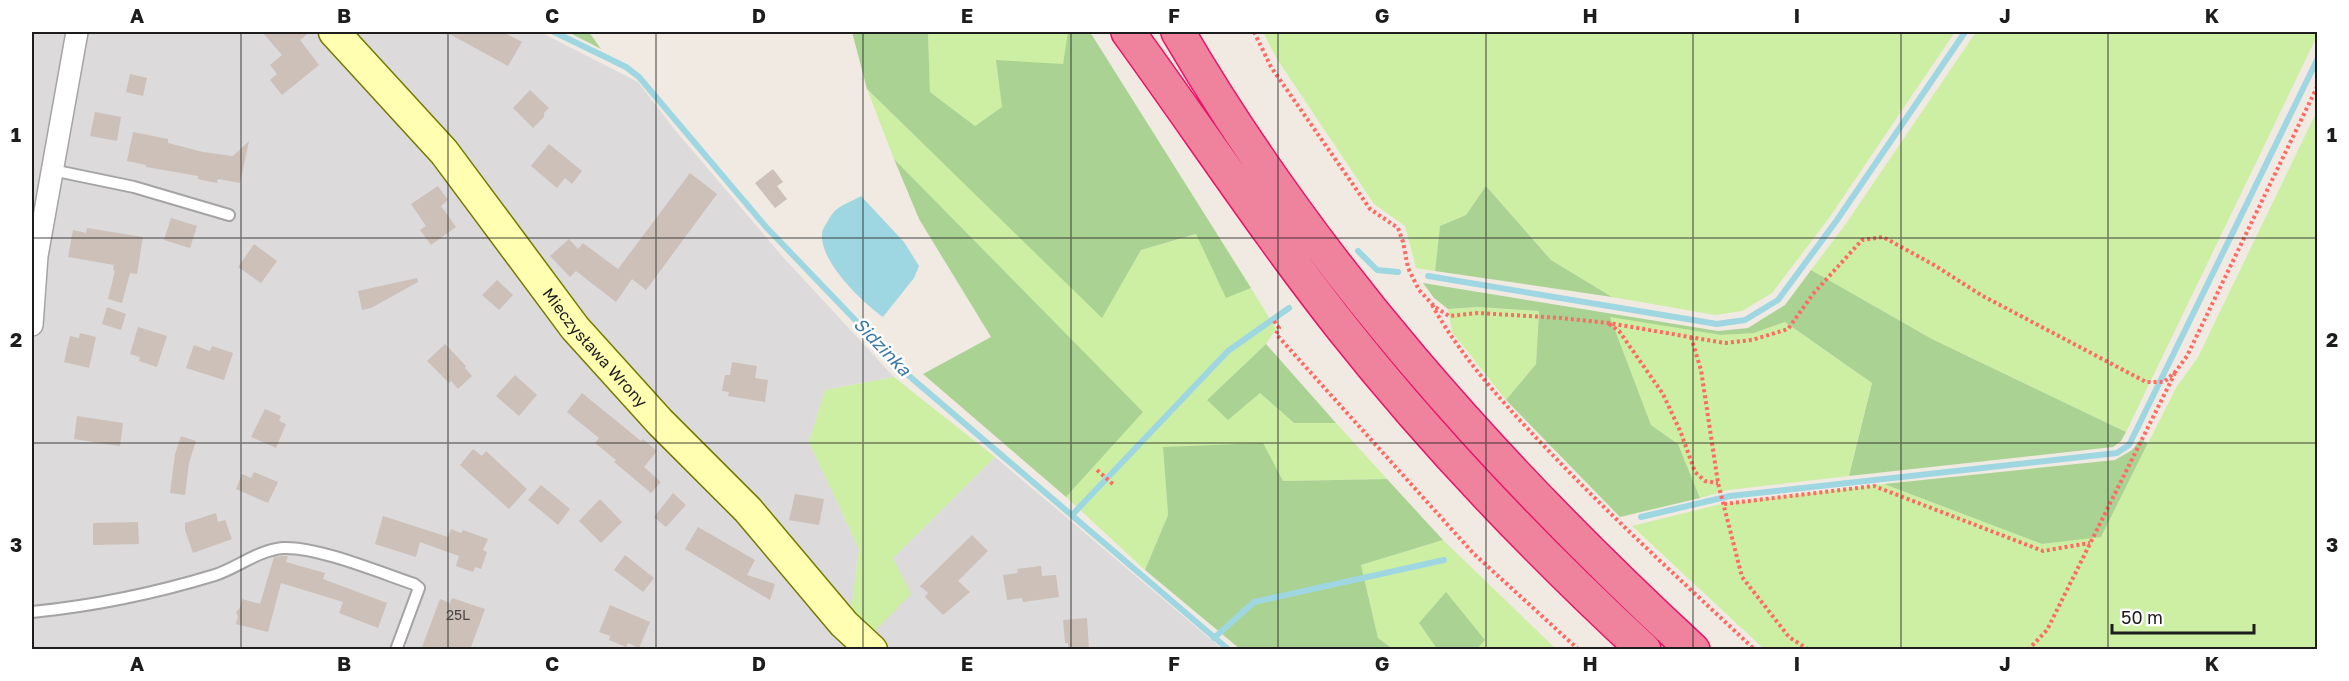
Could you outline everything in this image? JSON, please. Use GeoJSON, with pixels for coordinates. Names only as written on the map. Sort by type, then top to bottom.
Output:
{"type":"FeatureCollection","features":[{"type":"Feature","properties":{"kind":"highway"},"geometry":{"type":"LineString","coordinates":[[1128,32],[1276,240],[1343,328],[1419,421],[1500,508],[1644,650]]}},
{"type":"Feature","properties":{"kind":"highway"},"geometry":{"type":"LineString","coordinates":[[1141,32],[1206,139]]}},
{"type":"Feature","properties":{"kind":"highway"},"geometry":{"type":"LineString","coordinates":[[1178,32],[1222,104],[1336,266],[1421,372],[1517,478],[1693,650]]}},
{"type":"Feature","properties":{"kind":"highway"},"geometry":{"type":"LineString","coordinates":[[1192,32],[1222,104]]}},
{"type":"Feature","properties":{"kind":"street"},"geometry":{"type":"LineString","coordinates":[[32,325],[37,256],[76,32]]}},
{"type":"Feature","properties":{"kind":"street","name":"Mieczysława Wrony"},"geometry":{"type":"LineString","coordinates":[[334,32],[444,152],[579,334],[660,422],[748,510],[844,624],[872,650]]}},
{"type":"Feature","properties":{"kind":"lane"},"geometry":{"type":"LineString","coordinates":[[52,170],[134,187],[229,215]]}},
{"type":"Feature","properties":{"kind":"lane"},"geometry":{"type":"LineString","coordinates":[[32,612],[67,609],[149,592],[217,574],[269,551],[291,548],[328,555],[414,584],[419,588],[396,650]]}},
{"type":"Feature","properties":{"kind":"path"},"geometry":{"type":"LineString","coordinates":[[1254,32],[1271,67],[1370,209],[1398,228],[1408,268],[1419,290],[1430,302],[1448,333],[1503,403],[1594,499],[1755,650]]}},
{"type":"Feature","properties":{"kind":"path"},"geometry":{"type":"LineString","coordinates":[[2028,650],[2047,630],[2176,371],[2187,356],[2318,85]]}},
{"type":"Feature","properties":{"kind":"path"},"geometry":{"type":"LineString","coordinates":[[1430,302],[1449,315],[1478,313],[1608,323],[1725,343],[1752,340],[1788,329],[1813,294],[1862,240],[1883,237],[1935,265],[1981,295],[2146,382],[2164,382],[2176,371]]}},
{"type":"Feature","properties":{"kind":"path"},"geometry":{"type":"LineString","coordinates":[[1274,321],[1279,328],[1276,334],[1473,553],[1579,650]]}},
{"type":"Feature","properties":{"kind":"path"},"geometry":{"type":"LineString","coordinates":[[1608,323],[1619,331],[1663,394],[1695,472],[1705,481],[1718,483]]}},
{"type":"Feature","properties":{"kind":"path"},"geometry":{"type":"LineString","coordinates":[[1691,337],[1701,370],[1718,483],[1742,577],[1789,638],[1809,650]]}},
{"type":"Feature","properties":{"kind":"path"},"geometry":{"type":"LineString","coordinates":[[1097,470],[1114,485]]}},
{"type":"Feature","properties":{"kind":"path"},"geometry":{"type":"LineString","coordinates":[[1724,504],[1874,486],[2043,550],[2090,543]]}},
{"type":"Feature","properties":{"kind":"shaded area"},"geometry":{"type":"Polygon","coordinates":[[[32,32],[540,32],[638,82],[675,130],[782,256],[894,377],[825,390],[809,442],[859,549],[851,610],[893,558],[995,457],[1222,649],[32,649],[32,32]]]}},
{"type":"Feature","properties":{"kind":"green space"},"geometry":{"type":"Polygon","coordinates":[[[568,32],[589,32],[601,49],[568,32]]]}},
{"type":"Feature","properties":{"kind":"green space"},"geometry":{"type":"Polygon","coordinates":[[[852,32],[928,32],[930,92],[975,126],[1002,107],[996,60],[1063,64],[1068,32],[1090,32],[1251,288],[1226,298],[1196,234],[1141,250],[1102,318],[867,89],[852,32]]]}},
{"type":"Feature","properties":{"kind":"green space"},"geometry":{"type":"Polygon","coordinates":[[[928,32],[1069,33],[1063,65],[975,126],[930,92],[928,32]]]}},
{"type":"Feature","properties":{"kind":"green space"},"geometry":{"type":"Polygon","coordinates":[[[1263,32],[1955,32],[1829,218],[1772,293],[1742,311],[1715,315],[1612,297],[1551,260],[1486,186],[1466,215],[1440,226],[1435,271],[1416,268],[1405,226],[1374,204],[1277,59],[1263,32]]]}},
{"type":"Feature","properties":{"kind":"green space"},"geometry":{"type":"Polygon","coordinates":[[[1976,32],[2317,32],[2126,432],[1932,339],[1811,270],[1845,225],[1976,32]]]}},
{"type":"Feature","properties":{"kind":"green space"},"geometry":{"type":"Polygon","coordinates":[[[867,89],[1102,317],[1141,250],[1197,234],[1226,297],[1251,288],[1276,329],[1266,344],[1207,400],[1260,393],[1294,423],[1336,423],[1387,479],[1282,481],[1163,448],[1168,515],[1145,570],[1066,497],[1142,412],[894,159],[867,89]]]}},
{"type":"Feature","properties":{"kind":"green space"},"geometry":{"type":"Polygon","coordinates":[[[2317,111],[2317,649],[1764,649],[1632,526],[1721,504],[1884,484],[2042,544],[2101,536],[2176,388],[2198,357],[2317,111]]]}},
{"type":"Feature","properties":{"kind":"green space"},"geometry":{"type":"Polygon","coordinates":[[[894,159],[1143,412],[1066,497],[923,374],[991,337],[919,219],[894,159]]]}},
{"type":"Feature","properties":{"kind":"green space"},"geometry":{"type":"Polygon","coordinates":[[[1486,186],[1551,260],[1612,297],[1435,271],[1440,226],[1466,215],[1486,186]]]}},
{"type":"Feature","properties":{"kind":"green space"},"geometry":{"type":"Polygon","coordinates":[[[1811,270],[1932,339],[2126,432],[2121,441],[2113,447],[1849,476],[1872,383],[1785,322],[1754,333],[1721,335],[1610,317],[1651,425],[1678,444],[1700,498],[1620,517],[1506,400],[1536,364],[1539,311],[1478,307],[1448,309],[1434,298],[1423,283],[1718,331],[1748,328],[1785,305],[1811,270]]]}},
{"type":"Feature","properties":{"kind":"green space"},"geometry":{"type":"Polygon","coordinates":[[[1478,307],[1539,311],[1536,364],[1506,400],[1452,332],[1448,309],[1478,307]]]}},
{"type":"Feature","properties":{"kind":"green space"},"geometry":{"type":"Polygon","coordinates":[[[1609,316],[1721,335],[1754,333],[1785,322],[1872,383],[1849,476],[1729,490],[1700,498],[1678,444],[1651,425],[1609,316]]]}},
{"type":"Feature","properties":{"kind":"green space"},"geometry":{"type":"Polygon","coordinates":[[[1266,344],[1336,423],[1294,423],[1260,393],[1228,420],[1207,400],[1266,344]]]}},
{"type":"Feature","properties":{"kind":"green space"},"geometry":{"type":"Polygon","coordinates":[[[894,377],[995,457],[893,558],[911,594],[874,632],[851,610],[859,549],[809,442],[825,390],[894,377]]]}},
{"type":"Feature","properties":{"kind":"green space"},"geometry":{"type":"Polygon","coordinates":[[[2140,440],[2148,443],[2101,537],[2042,544],[1884,484],[2115,460],[2132,450],[2140,440]]]}},
{"type":"Feature","properties":{"kind":"green space"},"geometry":{"type":"Polygon","coordinates":[[[1263,443],[1283,481],[1387,479],[1443,540],[1361,565],[1378,638],[1393,649],[1240,649],[1145,570],[1168,515],[1163,447],[1263,443]]]}},
{"type":"Feature","properties":{"kind":"green space"},"geometry":{"type":"Polygon","coordinates":[[[1443,540],[1556,649],[1477,649],[1485,640],[1419,623],[1437,649],[1393,649],[1378,638],[1361,565],[1443,540]]]}},
{"type":"Feature","properties":{"kind":"green space"},"geometry":{"type":"Polygon","coordinates":[[[1446,592],[1485,640],[1477,649],[1437,649],[1419,623],[1446,592]]]}},
{"type":"Feature","properties":{"kind":"water"},"geometry":{"type":"Polygon","coordinates":[[[861,196],[904,242],[919,266],[914,278],[883,317],[843,280],[827,256],[823,244],[822,233],[833,213],[842,205],[861,196]]]}},
{"type":"Feature","properties":{"kind":"building"},"geometry":{"type":"Polygon","coordinates":[[[262,32],[310,32],[300,40],[319,65],[282,95],[270,80],[277,74],[270,65],[282,55],[262,32]]]}},
{"type":"Feature","properties":{"kind":"building"},"geometry":{"type":"Polygon","coordinates":[[[446,32],[503,32],[522,42],[508,66],[446,32]]]}},
{"type":"Feature","properties":{"kind":"building"},"geometry":{"type":"Polygon","coordinates":[[[130,74],[147,78],[143,96],[126,92],[130,74]]]}},
{"type":"Feature","properties":{"kind":"building"},"geometry":{"type":"Polygon","coordinates":[[[530,90],[549,108],[533,128],[513,108],[530,90]]]}},
{"type":"Feature","properties":{"kind":"building"},"geometry":{"type":"Polygon","coordinates":[[[95,112],[121,117],[117,141],[90,136],[95,112]]]}},
{"type":"Feature","properties":{"kind":"building"},"geometry":{"type":"Polygon","coordinates":[[[133,132],[168,139],[168,143],[203,152],[233,156],[249,141],[240,183],[218,179],[217,183],[198,179],[198,176],[146,167],[146,165],[127,161],[133,132]]]}},
{"type":"Feature","properties":{"kind":"building"},"geometry":{"type":"Polygon","coordinates":[[[549,144],[582,171],[572,184],[565,178],[557,188],[531,166],[549,144]]]}},
{"type":"Feature","properties":{"kind":"building"},"geometry":{"type":"Polygon","coordinates":[[[773,169],[783,182],[777,186],[787,199],[775,208],[755,183],[773,169]]]}},
{"type":"Feature","properties":{"kind":"building"},"geometry":{"type":"Polygon","coordinates":[[[690,173],[717,194],[646,290],[632,279],[616,302],[576,271],[570,277],[550,256],[569,239],[578,249],[583,243],[618,269],[690,173]]]}},
{"type":"Feature","properties":{"kind":"building"},"geometry":{"type":"Polygon","coordinates":[[[438,186],[448,200],[441,206],[456,227],[431,245],[420,230],[426,226],[411,204],[438,186]]]}},
{"type":"Feature","properties":{"kind":"building"},"geometry":{"type":"Polygon","coordinates":[[[171,218],[197,226],[190,248],[164,240],[171,218]]]}},
{"type":"Feature","properties":{"kind":"building"},"geometry":{"type":"Polygon","coordinates":[[[87,228],[143,237],[137,274],[130,273],[122,303],[108,299],[115,271],[113,270],[114,265],[68,257],[73,230],[86,233],[87,228]]]}},
{"type":"Feature","properties":{"kind":"building"},"geometry":{"type":"Polygon","coordinates":[[[254,244],[277,261],[261,283],[238,267],[254,244]]]}},
{"type":"Feature","properties":{"kind":"building"},"geometry":{"type":"Polygon","coordinates":[[[417,278],[418,282],[371,308],[362,310],[358,291],[417,278]]]}},
{"type":"Feature","properties":{"kind":"building"},"geometry":{"type":"Polygon","coordinates":[[[497,280],[513,295],[499,310],[482,295],[497,280]]]}},
{"type":"Feature","properties":{"kind":"building"},"geometry":{"type":"Polygon","coordinates":[[[107,307],[126,314],[121,330],[102,324],[107,307]]]}},
{"type":"Feature","properties":{"kind":"building"},"geometry":{"type":"Polygon","coordinates":[[[138,327],[167,336],[157,367],[139,361],[140,357],[130,354],[138,327]]]}},
{"type":"Feature","properties":{"kind":"building"},"geometry":{"type":"Polygon","coordinates":[[[80,333],[96,337],[89,368],[64,362],[70,336],[79,338],[80,333]]]}},
{"type":"Feature","properties":{"kind":"building"},"geometry":{"type":"Polygon","coordinates":[[[445,344],[466,366],[465,368],[472,376],[458,389],[427,361],[445,344]]]}},
{"type":"Feature","properties":{"kind":"building"},"geometry":{"type":"Polygon","coordinates":[[[194,345],[210,351],[212,346],[233,353],[224,380],[186,368],[194,345]]]}},
{"type":"Feature","properties":{"kind":"building"},"geometry":{"type":"Polygon","coordinates":[[[732,362],[757,366],[755,378],[768,380],[765,402],[728,396],[729,392],[722,391],[725,375],[730,375],[732,362]]]}},
{"type":"Feature","properties":{"kind":"building"},"geometry":{"type":"Polygon","coordinates":[[[515,375],[537,395],[519,416],[496,396],[515,375]]]}},
{"type":"Feature","properties":{"kind":"building"},"geometry":{"type":"Polygon","coordinates":[[[582,393],[641,441],[643,439],[657,451],[644,467],[661,482],[651,493],[595,443],[599,438],[567,412],[582,393]]]}},
{"type":"Feature","properties":{"kind":"building"},"geometry":{"type":"Polygon","coordinates":[[[265,409],[281,416],[279,421],[286,424],[276,448],[251,437],[265,409]]]}},
{"type":"Feature","properties":{"kind":"building"},"geometry":{"type":"Polygon","coordinates":[[[77,416],[123,423],[120,446],[74,439],[77,416]]]}},
{"type":"Feature","properties":{"kind":"building"},"geometry":{"type":"Polygon","coordinates":[[[181,436],[196,441],[189,463],[185,495],[170,493],[175,454],[181,436]]]}},
{"type":"Feature","properties":{"kind":"building"},"geometry":{"type":"Polygon","coordinates":[[[473,449],[482,456],[486,451],[527,489],[509,509],[460,465],[473,449]]]}},
{"type":"Feature","properties":{"kind":"building"},"geometry":{"type":"Polygon","coordinates":[[[254,472],[278,482],[268,503],[236,489],[242,474],[251,478],[254,472]]]}},
{"type":"Feature","properties":{"kind":"building"},"geometry":{"type":"Polygon","coordinates":[[[541,485],[570,509],[558,525],[528,500],[541,485]]]}},
{"type":"Feature","properties":{"kind":"building"},"geometry":{"type":"Polygon","coordinates":[[[673,493],[686,505],[666,527],[654,517],[673,493]]]}},
{"type":"Feature","properties":{"kind":"building"},"geometry":{"type":"Polygon","coordinates":[[[795,494],[824,499],[819,525],[789,520],[795,494]]]}},
{"type":"Feature","properties":{"kind":"building"},"geometry":{"type":"Polygon","coordinates":[[[600,499],[622,522],[601,543],[579,521],[600,499]]]}},
{"type":"Feature","properties":{"kind":"building"},"geometry":{"type":"Polygon","coordinates":[[[216,513],[218,522],[225,520],[232,539],[193,553],[185,530],[185,523],[216,513]]]}},
{"type":"Feature","properties":{"kind":"building"},"geometry":{"type":"Polygon","coordinates":[[[383,516],[448,537],[451,529],[461,533],[463,530],[488,539],[483,550],[487,552],[481,569],[475,567],[473,572],[456,566],[459,556],[420,542],[416,557],[375,544],[383,516]]]}},
{"type":"Feature","properties":{"kind":"building"},"geometry":{"type":"Polygon","coordinates":[[[138,522],[139,544],[93,545],[93,523],[138,522]]]}},
{"type":"Feature","properties":{"kind":"building"},"geometry":{"type":"Polygon","coordinates":[[[698,527],[755,560],[747,575],[775,584],[770,600],[685,549],[698,527]]]}},
{"type":"Feature","properties":{"kind":"building"},"geometry":{"type":"Polygon","coordinates":[[[972,535],[988,551],[958,581],[970,592],[943,615],[925,597],[928,593],[920,586],[972,535]]]}},
{"type":"Feature","properties":{"kind":"building"},"geometry":{"type":"Polygon","coordinates":[[[625,555],[654,578],[643,592],[614,570],[625,555]]]}},
{"type":"Feature","properties":{"kind":"building"},"geometry":{"type":"Polygon","coordinates":[[[288,556],[286,562],[325,573],[323,579],[387,603],[378,628],[339,613],[343,602],[281,583],[268,632],[236,624],[238,616],[236,612],[240,608],[242,599],[260,604],[274,557],[288,556]]]}},
{"type":"Feature","properties":{"kind":"building"},"geometry":{"type":"Polygon","coordinates":[[[1041,566],[1042,576],[1056,575],[1059,597],[1023,602],[1022,598],[1007,600],[1003,575],[1018,573],[1017,569],[1041,566]]]}},
{"type":"Feature","properties":{"kind":"building"},"geometry":{"type":"Polygon","coordinates":[[[452,598],[485,609],[470,650],[421,650],[440,599],[450,603],[452,598]]]}},
{"type":"Feature","properties":{"kind":"building"},"geometry":{"type":"Polygon","coordinates":[[[610,605],[650,622],[639,648],[628,643],[626,647],[609,640],[610,636],[599,632],[610,605]]]}},
{"type":"Feature","properties":{"kind":"building"},"geometry":{"type":"Polygon","coordinates":[[[1087,618],[1089,650],[1068,650],[1068,643],[1065,643],[1063,620],[1087,618]]]}},
{"type":"Feature","properties":{"kind":"waterway","name":"Sidzinka"},"geometry":{"type":"LineString","coordinates":[[554,32],[626,67],[639,77],[766,227],[908,375],[1229,650]]}},
{"type":"Feature","properties":{"kind":"waterway"},"geometry":{"type":"LineString","coordinates":[[1428,276],[1717,324],[1745,320],[1778,300],[1837,220],[1965,32]]}},
{"type":"Feature","properties":{"kind":"waterway"},"geometry":{"type":"LineString","coordinates":[[1641,517],[1730,496],[2117,453],[2129,445],[2318,58]]}},
{"type":"Feature","properties":{"kind":"waterway"},"geometry":{"type":"LineString","coordinates":[[1358,251],[1377,270],[1398,272]]}},
{"type":"Feature","properties":{"kind":"waterway"},"geometry":{"type":"LineString","coordinates":[[1072,515],[1228,351],[1289,308]]}},
{"type":"Feature","properties":{"kind":"waterway"},"geometry":{"type":"LineString","coordinates":[[1214,638],[1254,602],[1444,560]]}}]}
